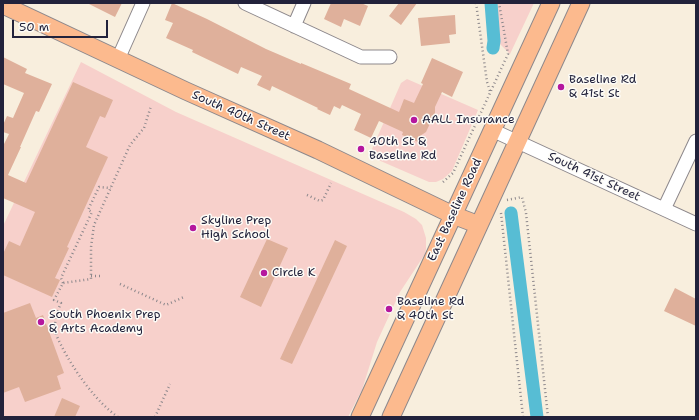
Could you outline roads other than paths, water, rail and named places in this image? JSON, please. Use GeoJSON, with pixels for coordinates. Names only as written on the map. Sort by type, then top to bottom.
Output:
{"type":"FeatureCollection","features":[{"type":"Feature","properties":{"kind":"main road","name":"East Baseline Road"},"geometry":{"type":"LineString","coordinates":[[360,417],[551,3]]}},
{"type":"Feature","properties":{"kind":"main road"},"geometry":{"type":"LineString","coordinates":[[391,417],[581,3]]}},
{"type":"Feature","properties":{"kind":"main road","name":"South 40th Street"},"geometry":{"type":"LineString","coordinates":[[3,5],[186,91],[318,150],[453,215],[479,225]]}},
{"type":"Feature","properties":{"kind":"street"},"geometry":{"type":"LineString","coordinates":[[118,59],[143,3]]}},
{"type":"Feature","properties":{"kind":"street"},"geometry":{"type":"LineString","coordinates":[[245,3],[361,57],[390,57]]}},
{"type":"Feature","properties":{"kind":"street"},"geometry":{"type":"LineString","coordinates":[[294,26],[304,3]]}},
{"type":"Feature","properties":{"kind":"street","name":"South 41st Street"},"geometry":{"type":"LineString","coordinates":[[492,130],[696,224]]}},
{"type":"Feature","properties":{"kind":"street"},"geometry":{"type":"LineString","coordinates":[[664,209],[696,141]]}},
{"type":"Feature","properties":{"kind":"waterway"},"geometry":{"type":"LineString","coordinates":[[491,3],[494,41],[493,48]]}},
{"type":"Feature","properties":{"kind":"waterway"},"geometry":{"type":"LineString","coordinates":[[511,213],[537,417]]}},
{"type":"Feature","properties":{"kind":"place","name":"Baseline Rd & 41st St"},"geometry":{"type":"Point","coordinates":[561,87]}},
{"type":"Feature","properties":{"kind":"place","name":"AALL Insurance"},"geometry":{"type":"Point","coordinates":[414,120]}},
{"type":"Feature","properties":{"kind":"place","name":"40th St & Baseline Rd"},"geometry":{"type":"Point","coordinates":[361,149]}},
{"type":"Feature","properties":{"kind":"place","name":"Skyline Prep High School"},"geometry":{"type":"Point","coordinates":[193,228]}},
{"type":"Feature","properties":{"kind":"place","name":"Circle K"},"geometry":{"type":"Point","coordinates":[264,273]}},
{"type":"Feature","properties":{"kind":"place","name":"Baseline Rd & 40th St"},"geometry":{"type":"Point","coordinates":[389,309]}},
{"type":"Feature","properties":{"kind":"place","name":"South Phoenix Prep & Arts Academy"},"geometry":{"type":"Point","coordinates":[41,322]}}]}
